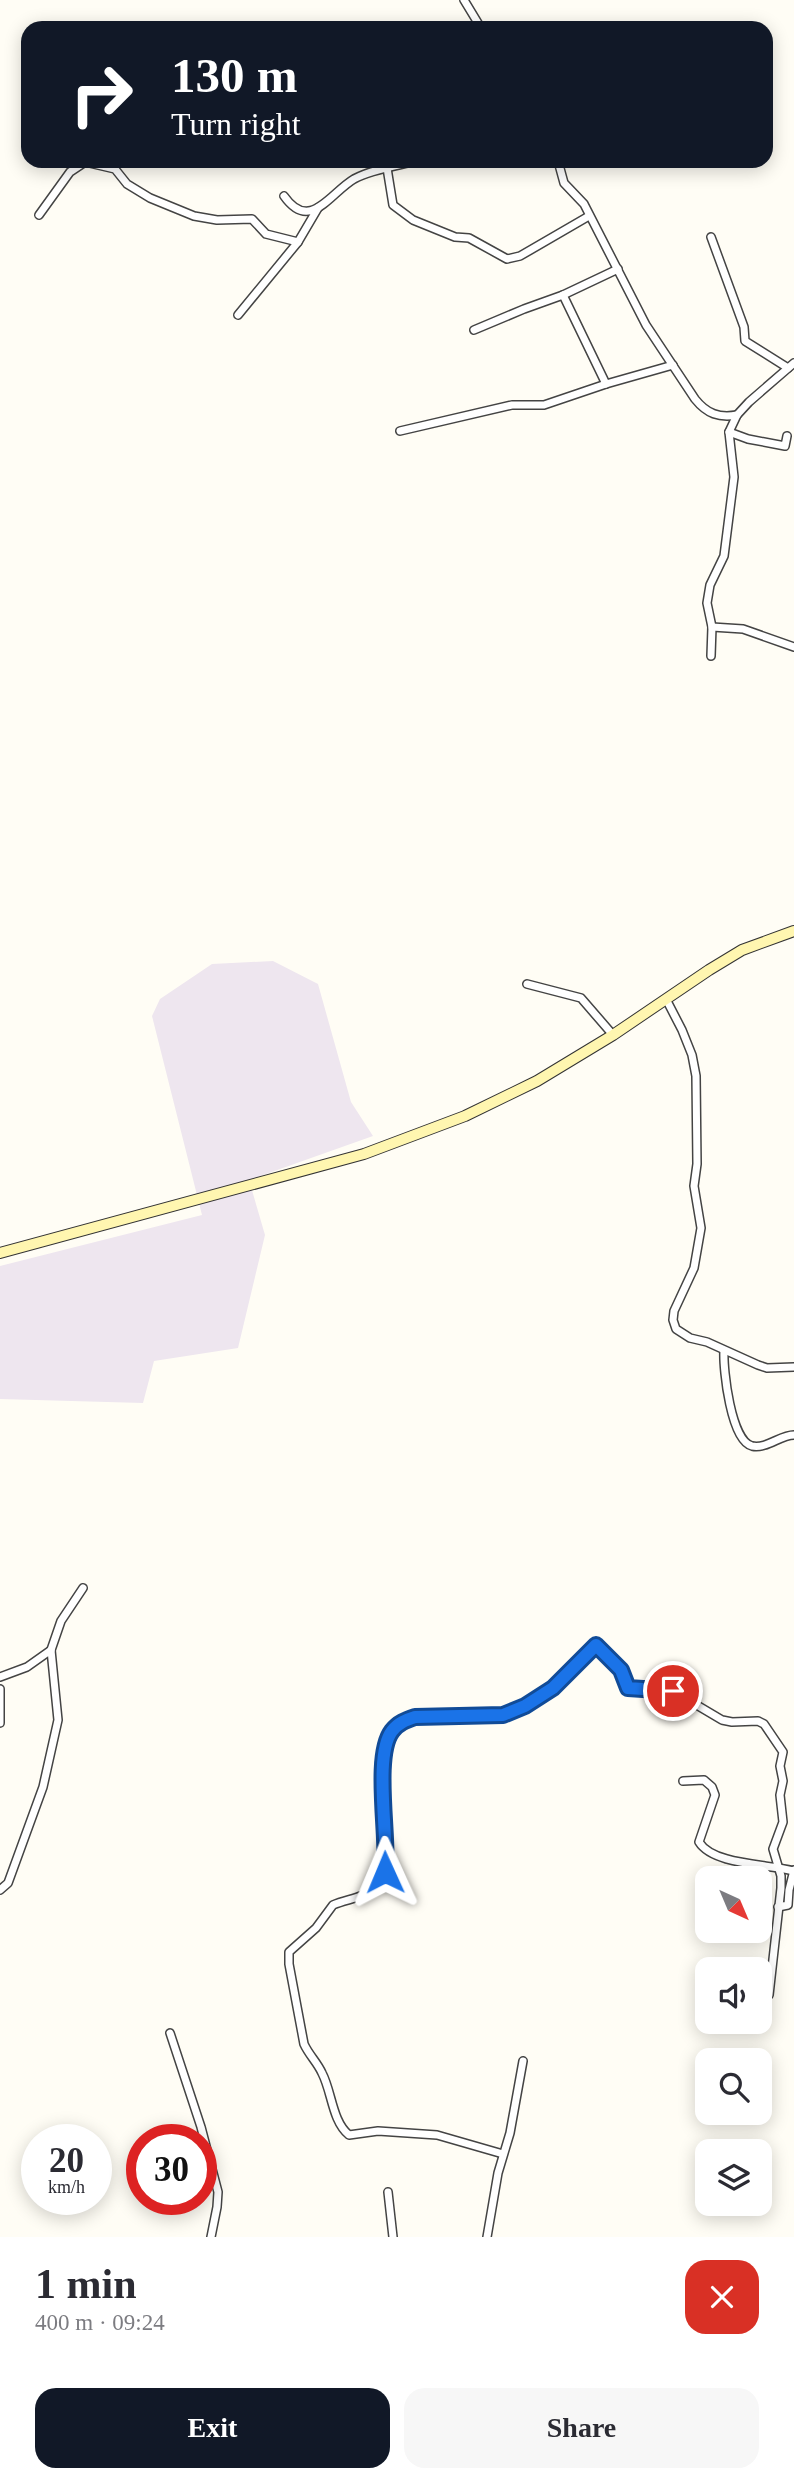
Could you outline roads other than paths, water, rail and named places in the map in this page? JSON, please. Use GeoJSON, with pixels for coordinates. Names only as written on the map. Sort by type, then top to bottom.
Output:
{"type":"FeatureCollection","features":[{"type":"Feature","properties":{"kind":"main road"},"geometry":{"type":"LineString","coordinates":[[0,1253],[365,1154],[465,1116],[537,1081],[613,1035],[742,950],[794,931]]}},
{"type":"Feature","properties":{"kind":"street"},"geometry":{"type":"LineString","coordinates":[[464,0],[477,21]]}},
{"type":"Feature","properties":{"kind":"street"},"geometry":{"type":"LineString","coordinates":[[39,215],[70,172],[76,168]]}},
{"type":"Feature","properties":{"kind":"street"},"geometry":{"type":"LineString","coordinates":[[111,168],[115,169],[127,184],[150,198],[194,216],[217,220],[253,219],[266,234],[298,242]]}},
{"type":"Feature","properties":{"kind":"street"},"geometry":{"type":"LineString","coordinates":[[238,315],[298,242],[319,208],[356,178],[387,168],[393,205],[413,220],[455,237],[469,239],[507,259],[520,256],[589,216]]}},
{"type":"Feature","properties":{"kind":"street"},"geometry":{"type":"LineString","coordinates":[[560,168],[564,183],[583,204],[646,325],[701,408],[724,418],[737,415]]}},
{"type":"Feature","properties":{"kind":"street"},"geometry":{"type":"LineString","coordinates":[[284,195],[298,210],[319,208]]}},
{"type":"Feature","properties":{"kind":"street"},"geometry":{"type":"LineString","coordinates":[[711,237],[744,327],[745,341],[791,366],[737,415],[729,432],[734,466],[730,520],[724,556],[710,585],[707,603],[712,626],[711,656]]}},
{"type":"Feature","properties":{"kind":"street"},"geometry":{"type":"LineString","coordinates":[[474,330],[564,295],[618,269]]}},
{"type":"Feature","properties":{"kind":"street"},"geometry":{"type":"LineString","coordinates":[[564,295],[606,383]]}},
{"type":"Feature","properties":{"kind":"street"},"geometry":{"type":"LineString","coordinates":[[400,431],[512,405],[544,405],[606,383],[673,365]]}},
{"type":"Feature","properties":{"kind":"street"},"geometry":{"type":"LineString","coordinates":[[729,432],[768,445],[785,446],[787,436]]}},
{"type":"Feature","properties":{"kind":"street"},"geometry":{"type":"LineString","coordinates":[[712,626],[743,629],[794,647]]}},
{"type":"Feature","properties":{"kind":"street"},"geometry":{"type":"LineString","coordinates":[[527,984],[581,998],[613,1035]]}},
{"type":"Feature","properties":{"kind":"street"},"geometry":{"type":"LineString","coordinates":[[666,999],[692,1055],[696,1076],[697,1164],[694,1186],[701,1228],[694,1268],[674,1311],[673,1320],[683,1334],[767,1368],[794,1367]]}},
{"type":"Feature","properties":{"kind":"street"},"geometry":{"type":"LineString","coordinates":[[724,1351],[725,1386],[735,1428],[747,1443],[754,1446],[763,1445],[794,1435]]}},
{"type":"Feature","properties":{"kind":"street"},"geometry":{"type":"LineString","coordinates":[[0,1890],[8,1883],[43,1787],[58,1720],[51,1650],[61,1621],[83,1588]]}},
{"type":"Feature","properties":{"kind":"street"},"geometry":{"type":"LineString","coordinates":[[503,2154],[438,2135],[378,2131],[349,2135],[341,2126],[321,2069],[309,2056],[304,2044],[289,1952],[316,1928],[333,1905],[364,1895],[376,1885],[385,1872],[387,1857],[383,1788],[386,1746],[391,1733],[402,1721],[415,1717],[503,1715],[525,1706],[553,1688],[596,1645],[621,1670],[628,1688],[673,1691],[722,1720],[758,1721],[764,1724],[783,1752],[780,1766],[783,1781],[780,1795],[783,1822],[773,1849],[781,1876],[772,1966]]}},
{"type":"Feature","properties":{"kind":"street"},"geometry":{"type":"LineString","coordinates":[[0,1677],[27,1667],[51,1650]]}},
{"type":"Feature","properties":{"kind":"street"},"geometry":{"type":"LineString","coordinates":[[0,1689],[0,1723]]}},
{"type":"Feature","properties":{"kind":"street"},"geometry":{"type":"LineString","coordinates":[[683,1781],[704,1780],[712,1787],[715,1795],[699,1842],[704,1850],[718,1857],[794,1871],[788,1905],[778,1907]]}},
{"type":"Feature","properties":{"kind":"street"},"geometry":{"type":"LineString","coordinates":[[170,2033],[201,2127],[218,2192],[211,2237]]}},
{"type":"Feature","properties":{"kind":"street"},"geometry":{"type":"LineString","coordinates":[[487,2237],[523,2061]]}},
{"type":"Feature","properties":{"kind":"street"},"geometry":{"type":"LineString","coordinates":[[388,2192],[393,2237]]}}]}
